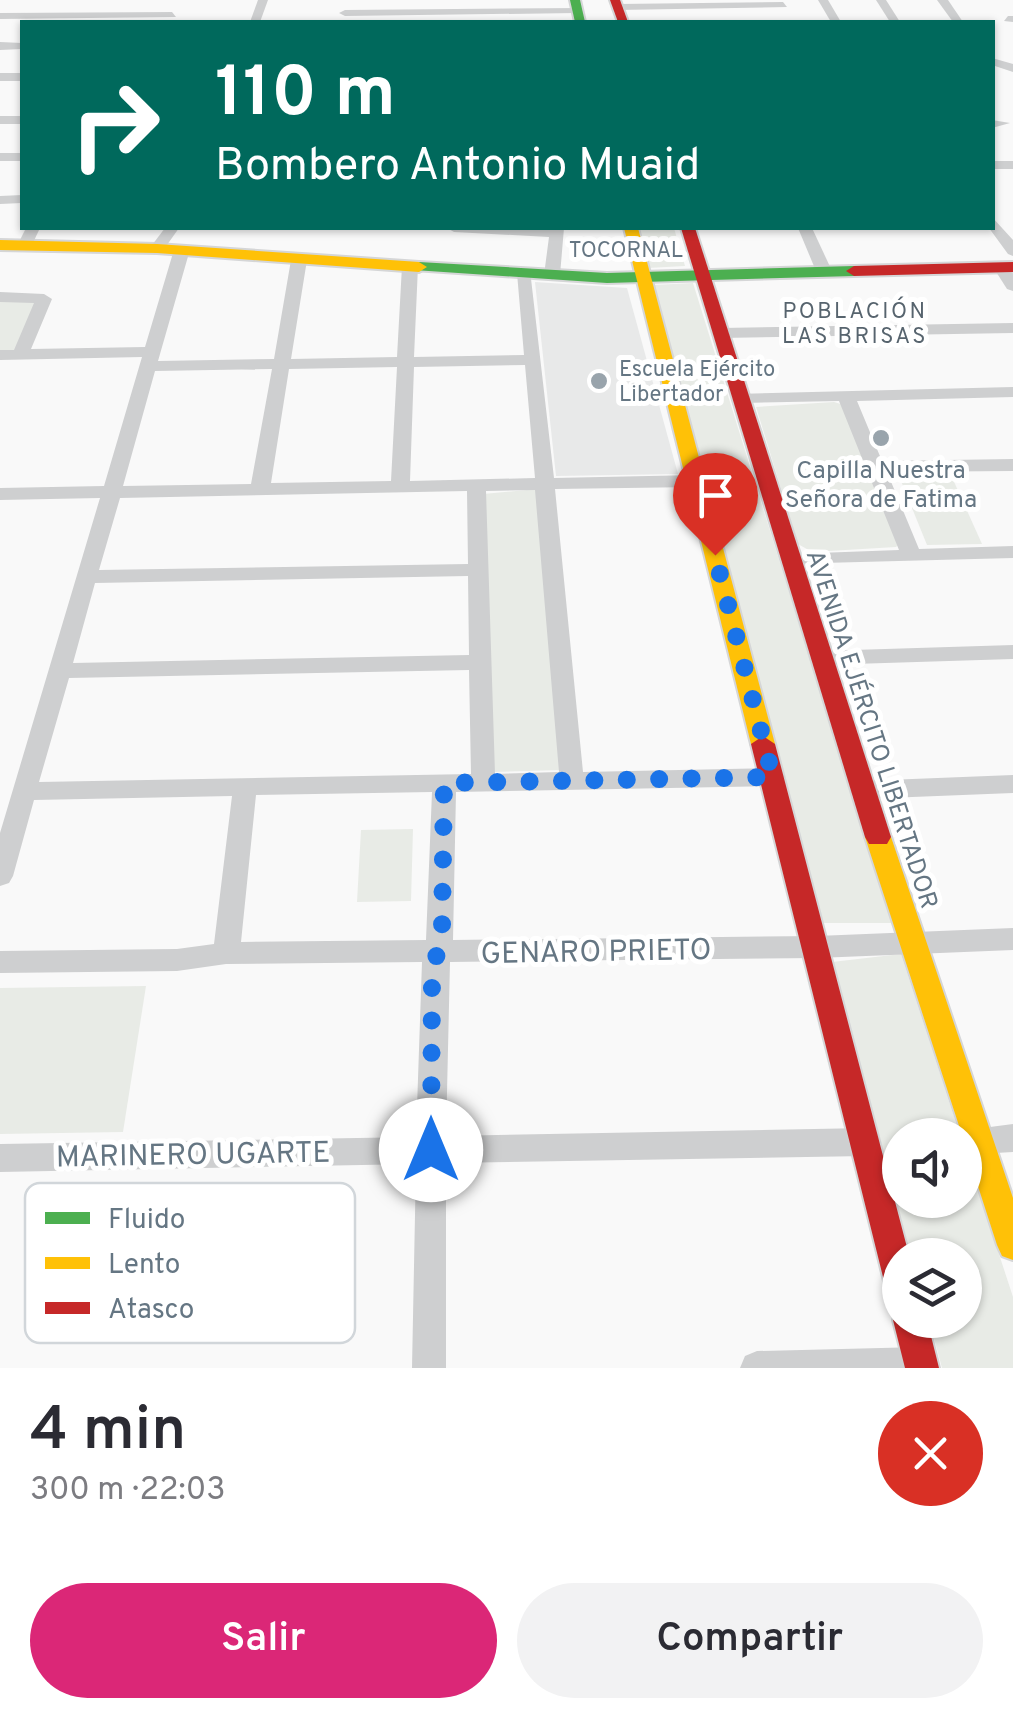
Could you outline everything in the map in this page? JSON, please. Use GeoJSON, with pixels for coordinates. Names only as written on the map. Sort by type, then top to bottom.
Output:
{"type":"FeatureCollection","features":[{"type":"Feature","properties":{"kind":"main road"},"geometry":{"type":"LineString","coordinates":[[632,230],[890,1238]]}},
{"type":"Feature","properties":{"kind":"main road","name":"AVENIDA EJÉRCITO LIBERTADOR"},"geometry":{"type":"LineString","coordinates":[[689,230],[862,790],[971,1118]]}},
{"type":"Feature","properties":{"kind":"main road","name":"TOCORNAL"},"geometry":{"type":"LineString","coordinates":[[0,244],[30,236],[68,236],[182,252],[644,277],[1010,268]]}},
{"type":"Feature","properties":{"kind":"main road","name":"AVENIDA EJÉRCITO LIBERTADOR"},"geometry":{"type":"LineString","coordinates":[[982,1152],[1013,1246]]}},
{"type":"Feature","properties":{"kind":"main road"},"geometry":{"type":"LineString","coordinates":[[914,1338],[921,1366]]}},
{"type":"Feature","properties":{"kind":"street"},"geometry":{"type":"LineString","coordinates":[[0,16],[170,19],[178,0]]}},
{"type":"Feature","properties":{"kind":"street"},"geometry":{"type":"LineString","coordinates":[[619,10],[702,3],[783,5]]}},
{"type":"Feature","properties":{"kind":"street"},"geometry":{"type":"LineString","coordinates":[[345,12],[577,11]]}},
{"type":"Feature","properties":{"kind":"street"},"geometry":{"type":"LineString","coordinates":[[995,229],[1010,268]]}},
{"type":"Feature","properties":{"kind":"street"},"geometry":{"type":"LineString","coordinates":[[157,249],[171,230]]}},
{"type":"Feature","properties":{"kind":"street"},"geometry":{"type":"LineString","coordinates":[[552,274],[556,230]]}},
{"type":"Feature","properties":{"kind":"street"},"geometry":{"type":"LineString","coordinates":[[806,230],[824,271]]}},
{"type":"Feature","properties":{"kind":"street"},"geometry":{"type":"LineString","coordinates":[[0,876],[182,252]]}},
{"type":"Feature","properties":{"kind":"street"},"geometry":{"type":"LineString","coordinates":[[260,489],[299,260]]}},
{"type":"Feature","properties":{"kind":"street"},"geometry":{"type":"LineString","coordinates":[[400,486],[410,266]]}},
{"type":"Feature","properties":{"kind":"street"},"geometry":{"type":"LineString","coordinates":[[525,273],[572,780]]}},
{"type":"Feature","properties":{"kind":"street"},"geometry":{"type":"LineString","coordinates":[[0,297],[42,298],[21,354]]}},
{"type":"Feature","properties":{"kind":"street"},"geometry":{"type":"LineString","coordinates":[[721,333],[1013,328]]}},
{"type":"Feature","properties":{"kind":"street"},"geometry":{"type":"LineString","coordinates":[[0,355],[281,364],[533,360]]}},
{"type":"Feature","properties":{"kind":"street"},"geometry":{"type":"LineString","coordinates":[[741,398],[1013,392]]}},
{"type":"Feature","properties":{"kind":"street"},"geometry":{"type":"LineString","coordinates":[[846,396],[912,556]]}},
{"type":"Feature","properties":{"kind":"street"},"geometry":{"type":"LineString","coordinates":[[876,467],[1013,465]]}},
{"type":"Feature","properties":{"kind":"street"},"geometry":{"type":"LineString","coordinates":[[0,494],[696,480]]}},
{"type":"Feature","properties":{"kind":"street"},"geometry":{"type":"LineString","coordinates":[[476,484],[483,782]]}},
{"type":"Feature","properties":{"kind":"street"},"geometry":{"type":"LineString","coordinates":[[791,560],[1013,552]]}},
{"type":"Feature","properties":{"kind":"street"},"geometry":{"type":"LineString","coordinates":[[87,577],[478,570]]}},
{"type":"Feature","properties":{"kind":"street"},"geometry":{"type":"LineString","coordinates":[[821,658],[1013,652]]}},
{"type":"Feature","properties":{"kind":"street"},"geometry":{"type":"LineString","coordinates":[[60,670],[480,662]]}},
{"type":"Feature","properties":{"kind":"street"},"geometry":{"type":"LineString","coordinates":[[25,791],[773,777]]}},
{"type":"Feature","properties":{"kind":"street"},"geometry":{"type":"LineString","coordinates":[[429,1368],[432,978],[442,928],[444,783]]}},
{"type":"Feature","properties":{"kind":"street"},"geometry":{"type":"LineString","coordinates":[[862,790],[1013,784]]}},
{"type":"Feature","properties":{"kind":"street"},"geometry":{"type":"LineString","coordinates":[[226,953],[245,787]]}},
{"type":"Feature","properties":{"kind":"street","name":"GENARO PRIETO"},"geometry":{"type":"LineString","coordinates":[[0,962],[191,960],[226,953],[817,947],[1013,939]]}},
{"type":"Feature","properties":{"kind":"street"},"geometry":{"type":"LineString","coordinates":[[982,1140],[1013,1138]]}},
{"type":"Feature","properties":{"kind":"street","name":"MARINERO UGARTE"},"geometry":{"type":"LineString","coordinates":[[0,1158],[866,1142]]}},
{"type":"Feature","properties":{"kind":"street"},"geometry":{"type":"LineString","coordinates":[[756,1368],[921,1366]]}},
{"type":"Feature","properties":{"kind":"shaded area"},"geometry":{"type":"Polygon","coordinates":[[[638,230],[675,230],[685,266],[648,268],[638,230]]]}},
{"type":"Feature","properties":{"kind":"shaded area","name":"Escuela Ejército Libertador"},"geometry":{"type":"Polygon","coordinates":[[[535,282],[627,288],[678,474],[556,476],[535,282]]]}},
{"type":"Feature","properties":{"kind":"shaded area"},"geometry":{"type":"Polygon","coordinates":[[[693,283],[892,923],[820,923],[654,285],[693,283]]]}},
{"type":"Feature","properties":{"kind":"shaded area"},"geometry":{"type":"Polygon","coordinates":[[[38,300],[15,351],[0,351],[0,301],[38,300]]]}},
{"type":"Feature","properties":{"kind":"shaded area"},"geometry":{"type":"Polygon","coordinates":[[[834,402],[844,405],[901,542],[896,547],[812,552],[798,544],[756,407],[834,402]]]}},
{"type":"Feature","properties":{"kind":"shaded area"},"geometry":{"type":"Polygon","coordinates":[[[951,475],[982,544],[927,545],[899,476],[951,475]]]}},
{"type":"Feature","properties":{"kind":"shaded area"},"geometry":{"type":"Polygon","coordinates":[[[537,489],[562,770],[494,772],[483,494],[537,489]]]}},
{"type":"Feature","properties":{"kind":"shaded area"},"geometry":{"type":"Polygon","coordinates":[[[413,829],[411,901],[357,902],[361,830],[413,829]]]}},
{"type":"Feature","properties":{"kind":"shaded area"},"geometry":{"type":"Polygon","coordinates":[[[901,954],[954,1118],[882,1118],[882,1147],[832,962],[901,954]]]}},
{"type":"Feature","properties":{"kind":"shaded area"},"geometry":{"type":"Polygon","coordinates":[[[146,986],[123,1132],[0,1134],[0,988],[146,986]]]}},
{"type":"Feature","properties":{"kind":"shaded area"},"geometry":{"type":"Polygon","coordinates":[[[982,1202],[1013,1297],[1013,1368],[942,1368],[934,1338],[982,1338],[982,1238],[906,1238],[901,1218],[982,1218],[982,1202]]]}},
{"type":"Feature","properties":{"kind":"traffic: fast"},"geometry":{"type":"LineString","coordinates":[[575,0],[580,20]]}},
{"type":"Feature","properties":{"kind":"traffic: fast"},"geometry":{"type":"LineString","coordinates":[[419,267],[607,278],[854,271]]}},
{"type":"Feature","properties":{"kind":"traffic: slow"},"geometry":{"type":"LineString","coordinates":[[632,230],[763,744]]}},
{"type":"Feature","properties":{"kind":"traffic: slow"},"geometry":{"type":"LineString","coordinates":[[0,245],[157,249],[419,267]]}},
{"type":"Feature","properties":{"kind":"traffic: slow"},"geometry":{"type":"LineString","coordinates":[[878,837],[1013,1245]]}},
{"type":"Feature","properties":{"kind":"traffic: jam"},"geometry":{"type":"LineString","coordinates":[[615,0],[622,20]]}},
{"type":"Feature","properties":{"kind":"traffic: jam"},"geometry":{"type":"LineString","coordinates":[[689,230],[878,837]]}},
{"type":"Feature","properties":{"kind":"traffic: jam"},"geometry":{"type":"LineString","coordinates":[[854,271],[1013,267]]}},
{"type":"Feature","properties":{"kind":"traffic: jam"},"geometry":{"type":"LineString","coordinates":[[763,744],[889,1238]]}},
{"type":"Feature","properties":{"kind":"traffic: jam"},"geometry":{"type":"LineString","coordinates":[[914,1338],[922,1368]]}},
{"type":"Feature","properties":{"kind":"place","name":"Escuela Ejército Libertador"},"geometry":{"type":"Point","coordinates":[599,381]}},
{"type":"Feature","properties":{"kind":"place","name":"Capilla Nuestra Señora de Fatima"},"geometry":{"type":"Point","coordinates":[881,438]}},
{"type":"Feature","properties":{"kind":"district","name":"POBLACIÓN LAS BRISAS"},"geometry":{"type":"Point","coordinates":[855,322]}},
{"type":"Feature","properties":{"kind":"route"},"geometry":{"type":"LineString","coordinates":[[431,1150],[432,978],[442,928],[444,783],[773,777],[715,555]]}}]}
